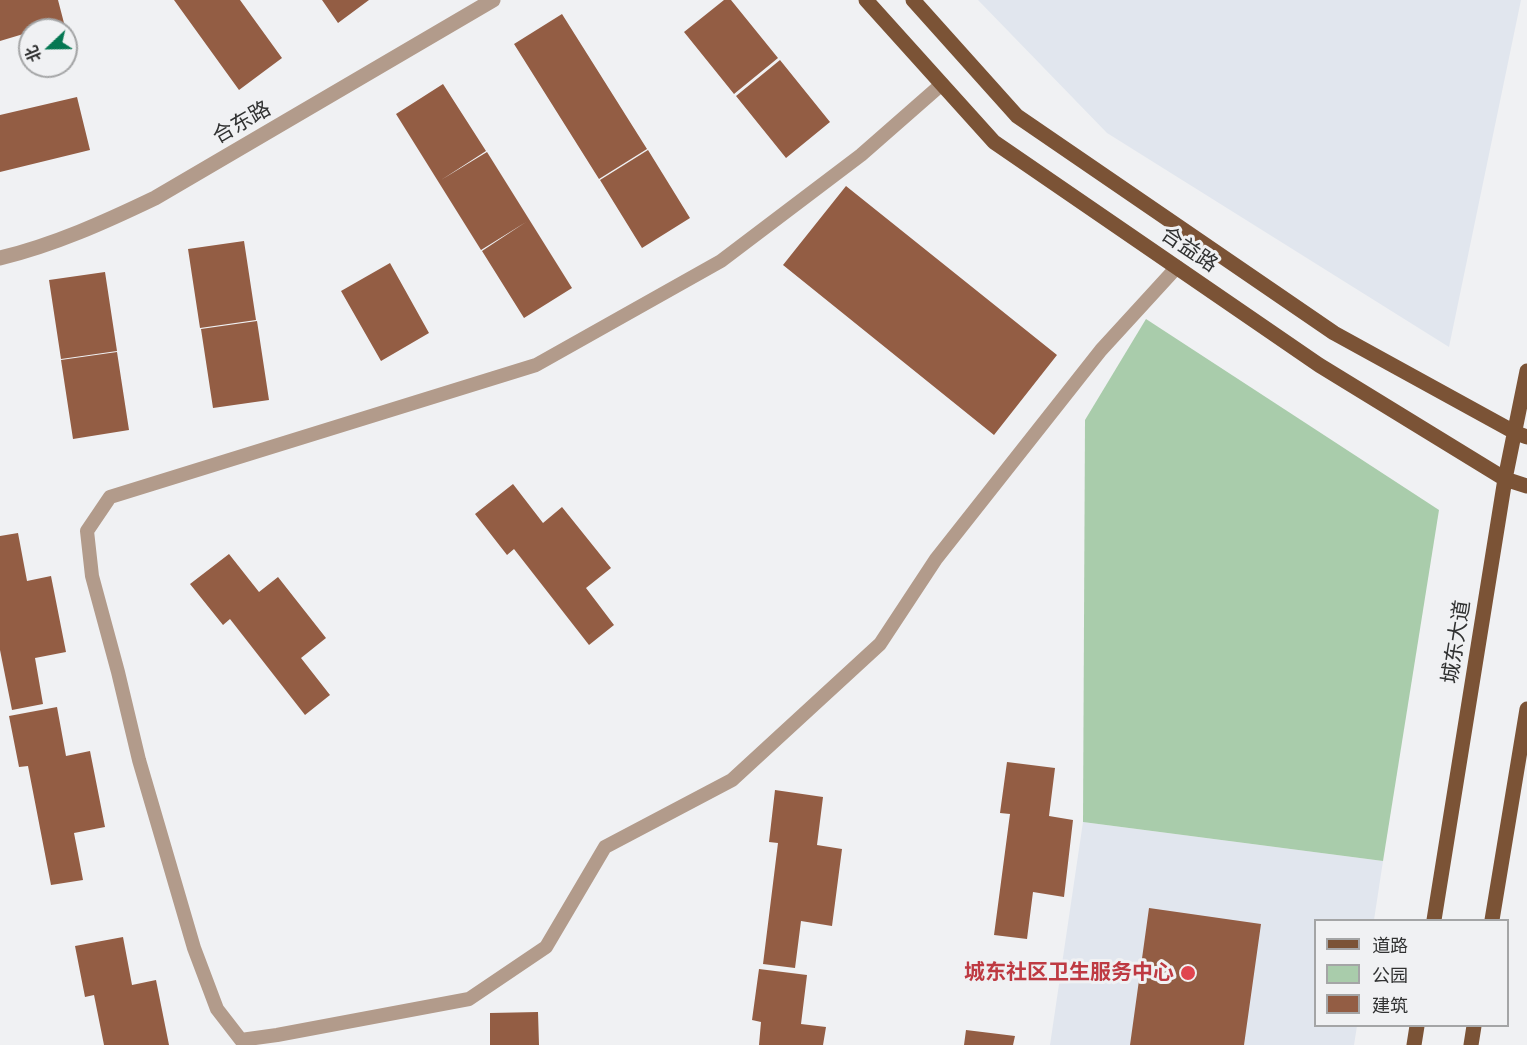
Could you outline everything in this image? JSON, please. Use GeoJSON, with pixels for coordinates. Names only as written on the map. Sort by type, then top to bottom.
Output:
{"type":"FeatureCollection","features":[{"type":"Feature","properties":{"kind":"main road","name":"合益路"},"geometry":{"type":"LineString","coordinates":[[866,0],[994,142],[1319,365],[1505,479],[1527,486]]}},
{"type":"Feature","properties":{"kind":"main road","name":"合益路"},"geometry":{"type":"LineString","coordinates":[[913,0],[1017,116],[1334,333],[1521,435]]}},
{"type":"Feature","properties":{"kind":"main road","name":"城东大道"},"geometry":{"type":"LineString","coordinates":[[1434,919],[1505,479],[1521,435],[1527,371]]}},
{"type":"Feature","properties":{"kind":"main road"},"geometry":{"type":"LineString","coordinates":[[1492,919],[1527,709]]}},
{"type":"Feature","properties":{"kind":"main road"},"geometry":{"type":"LineString","coordinates":[[1414,1045],[1417,1027]]}},
{"type":"Feature","properties":{"kind":"main road"},"geometry":{"type":"LineString","coordinates":[[1471,1045],[1474,1027]]}},
{"type":"Feature","properties":{"kind":"street","name":"合东路"},"geometry":{"type":"LineString","coordinates":[[0,258],[66,237],[155,198],[493,0]]}},
{"type":"Feature","properties":{"kind":"lane"},"geometry":{"type":"LineString","coordinates":[[942,84],[861,155],[721,261],[536,365],[110,497],[87,531],[92,576],[139,760],[194,948],[217,1009],[241,1040],[469,999],[546,946],[605,847],[732,780],[880,644],[936,559],[1101,350],[1177,267]]}},
{"type":"Feature","properties":{"kind":"shaded area"},"geometry":{"type":"Polygon","coordinates":[[[978,0],[1521,0],[1449,347],[1107,133],[978,0]]]}},
{"type":"Feature","properties":{"kind":"shaded area","name":"城东社区卫生服务中心"},"geometry":{"type":"Polygon","coordinates":[[[1083,822],[1383,861],[1374,919],[1314,919],[1314,1027],[1357,1027],[1354,1045],[1050,1045],[1083,822]]]}},
{"type":"Feature","properties":{"kind":"green space"},"geometry":{"type":"Polygon","coordinates":[[[1146,319],[1439,510],[1383,861],[1083,822],[1085,420],[1146,319]]]}},
{"type":"Feature","properties":{"kind":"building"},"geometry":{"type":"Polygon","coordinates":[[[0,0],[58,0],[63,18],[18,18],[18,36],[0,41],[0,0]]]}},
{"type":"Feature","properties":{"kind":"building"},"geometry":{"type":"Polygon","coordinates":[[[174,0],[240,0],[282,58],[239,90],[174,0]]]}},
{"type":"Feature","properties":{"kind":"building"},"geometry":{"type":"Polygon","coordinates":[[[322,0],[369,0],[338,23],[322,0]]]}},
{"type":"Feature","properties":{"kind":"building"},"geometry":{"type":"Polygon","coordinates":[[[724,0],[731,0],[778,58],[734,94],[684,32],[724,0]]]}},
{"type":"Feature","properties":{"kind":"building"},"geometry":{"type":"Polygon","coordinates":[[[562,14],[647,149],[599,179],[514,44],[562,14]]]}},
{"type":"Feature","properties":{"kind":"building"},"geometry":{"type":"Polygon","coordinates":[[[780,60],[830,122],[786,158],[736,96],[780,60]]]}},
{"type":"Feature","properties":{"kind":"building"},"geometry":{"type":"Polygon","coordinates":[[[443,84],[486,151],[441,180],[487,152],[572,288],[524,318],[482,251],[526,222],[481,250],[396,114],[443,84]]]}},
{"type":"Feature","properties":{"kind":"building"},"geometry":{"type":"Polygon","coordinates":[[[77,97],[90,150],[0,172],[0,115],[77,97]]]}},
{"type":"Feature","properties":{"kind":"building"},"geometry":{"type":"Polygon","coordinates":[[[648,150],[690,218],[642,248],[600,180],[648,150]]]}},
{"type":"Feature","properties":{"kind":"building"},"geometry":{"type":"Polygon","coordinates":[[[846,186],[1057,355],[994,435],[783,265],[846,186]]]}},
{"type":"Feature","properties":{"kind":"building"},"geometry":{"type":"Polygon","coordinates":[[[244,241],[256,320],[200,328],[188,249],[244,241]]]}},
{"type":"Feature","properties":{"kind":"building"},"geometry":{"type":"Polygon","coordinates":[[[390,263],[429,333],[381,361],[341,291],[390,263]]]}},
{"type":"Feature","properties":{"kind":"building"},"geometry":{"type":"Polygon","coordinates":[[[105,272],[117,351],[61,359],[49,280],[105,272]]]}},
{"type":"Feature","properties":{"kind":"building"},"geometry":{"type":"Polygon","coordinates":[[[257,321],[269,400],[213,408],[201,329],[257,321]]]}},
{"type":"Feature","properties":{"kind":"building"},"geometry":{"type":"Polygon","coordinates":[[[117,352],[129,430],[73,439],[61,360],[117,352]]]}},
{"type":"Feature","properties":{"kind":"building"},"geometry":{"type":"Polygon","coordinates":[[[513,484],[543,523],[562,507],[611,568],[586,588],[614,625],[589,645],[514,549],[507,555],[475,514],[513,484]]]}},
{"type":"Feature","properties":{"kind":"building"},"geometry":{"type":"Polygon","coordinates":[[[18,533],[27,581],[51,576],[66,652],[35,658],[43,704],[12,710],[0,650],[0,536],[18,533]]]}},
{"type":"Feature","properties":{"kind":"building"},"geometry":{"type":"Polygon","coordinates":[[[229,554],[259,592],[278,577],[326,638],[301,658],[330,695],[305,715],[230,619],[223,625],[190,584],[229,554]]]}},
{"type":"Feature","properties":{"kind":"building"},"geometry":{"type":"Polygon","coordinates":[[[57,707],[66,756],[90,751],[105,827],[74,833],[83,880],[51,885],[28,766],[19,767],[9,716],[57,707]]]}},
{"type":"Feature","properties":{"kind":"building"},"geometry":{"type":"Polygon","coordinates":[[[1007,762],[1055,768],[1049,816],[1073,820],[1064,897],[1033,892],[1027,939],[994,935],[1010,814],[1000,813],[1007,762]]]}},
{"type":"Feature","properties":{"kind":"building"},"geometry":{"type":"Polygon","coordinates":[[[775,790],[823,797],[817,845],[842,849],[832,926],[801,921],[795,968],[763,964],[778,843],[769,842],[775,790]]]}},
{"type":"Feature","properties":{"kind":"building"},"geometry":{"type":"Polygon","coordinates":[[[1149,908],[1261,924],[1244,1045],[1130,1045],[1149,908]]]}},
{"type":"Feature","properties":{"kind":"building"},"geometry":{"type":"Polygon","coordinates":[[[123,937],[132,985],[156,980],[169,1045],[104,1045],[94,995],[85,997],[75,946],[123,937]]]}},
{"type":"Feature","properties":{"kind":"building"},"geometry":{"type":"Polygon","coordinates":[[[759,969],[807,975],[801,1024],[826,1027],[823,1045],[759,1045],[761,1022],[752,1020],[759,969]]]}},
{"type":"Feature","properties":{"kind":"building"},"geometry":{"type":"Polygon","coordinates":[[[538,1012],[539,1045],[490,1045],[490,1013],[538,1012]]]}},
{"type":"Feature","properties":{"kind":"building"},"geometry":{"type":"Polygon","coordinates":[[[966,1030],[1015,1036],[1013,1045],[964,1045],[966,1030]]]}},
{"type":"Feature","properties":{"kind":"place","name":"城东社区卫生服务中心"},"geometry":{"type":"Point","coordinates":[1188,973]}}]}
